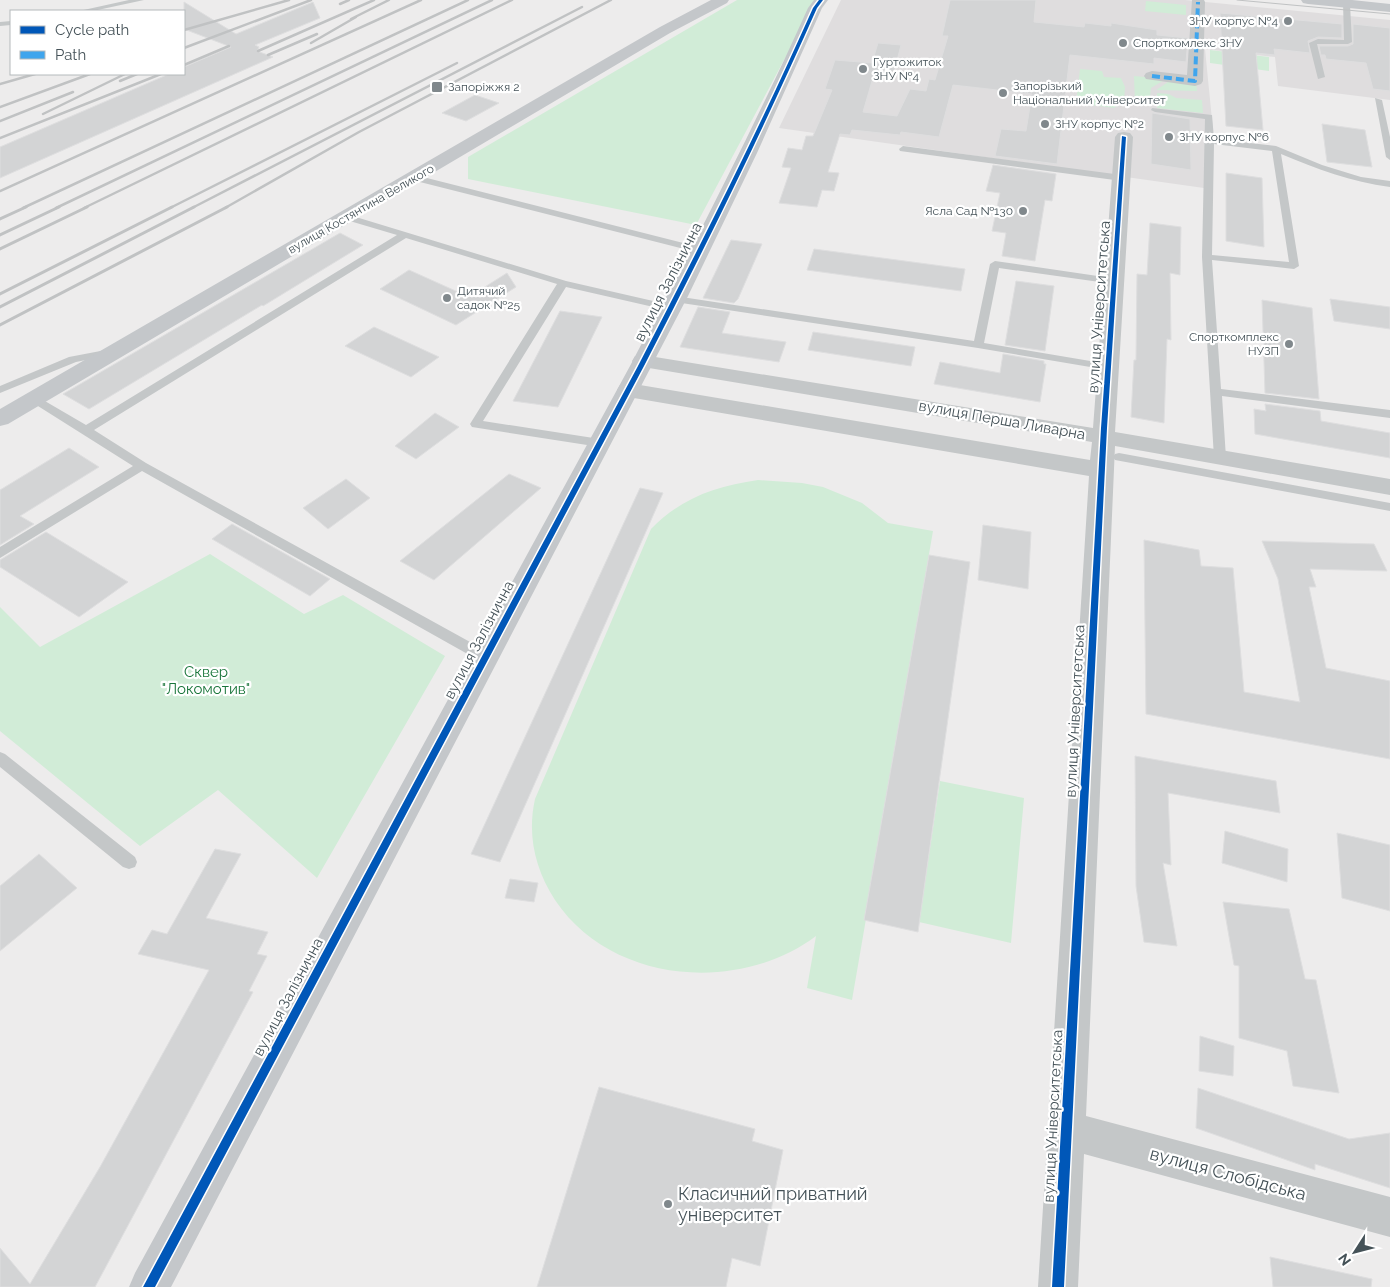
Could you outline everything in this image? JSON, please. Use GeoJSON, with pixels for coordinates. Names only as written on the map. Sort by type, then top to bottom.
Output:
{"type":"FeatureCollection","features":[{"type":"Feature","properties":{"kind":"street","name":"вулиця Костянтина Великого"},"geometry":{"type":"LineString","coordinates":[[0,419],[415,178],[665,30],[722,0]]}},
{"type":"Feature","properties":{"kind":"street","name":"вулиця Залізнична"},"geometry":{"type":"LineString","coordinates":[[149,1287],[644,361],[735,181],[788,70],[815,8],[821,0]]}},
{"type":"Feature","properties":{"kind":"street"},"geometry":{"type":"LineString","coordinates":[[1308,0],[1390,8]]}},
{"type":"Feature","properties":{"kind":"street"},"geometry":{"type":"LineString","coordinates":[[1152,76],[1195,81],[1198,2]]}},
{"type":"Feature","properties":{"kind":"street","name":"вулиця Університетська"},"geometry":{"type":"LineString","coordinates":[[1058,1287],[1108,455],[1108,367],[1124,137]]}},
{"type":"Feature","properties":{"kind":"street","name":"вулиця Перша Ливарна"},"geometry":{"type":"LineString","coordinates":[[644,361],[1108,455]]}},
{"type":"Feature","properties":{"kind":"street","name":"вулиця Перша Ливарна"},"geometry":{"type":"LineString","coordinates":[[628,390],[1108,455],[1220,458],[1390,487]]}},
{"type":"Feature","properties":{"kind":"street","name":"вулиця Слобідська"},"geometry":{"type":"LineString","coordinates":[[1066,1130],[1390,1217]]}},
{"type":"Feature","properties":{"kind":"lane"},"geometry":{"type":"LineString","coordinates":[[87,10],[140,0]]}},
{"type":"Feature","properties":{"kind":"lane"},"geometry":{"type":"LineString","coordinates":[[1321,77],[1313,43],[1318,40],[1348,42],[1346,4]]}},
{"type":"Feature","properties":{"kind":"lane"},"geometry":{"type":"LineString","coordinates":[[1378,100],[1390,157]]}},
{"type":"Feature","properties":{"kind":"lane"},"geometry":{"type":"LineString","coordinates":[[1155,110],[1209,117],[1207,257],[1220,458]]}},
{"type":"Feature","properties":{"kind":"lane"},"geometry":{"type":"LineString","coordinates":[[1210,140],[1276,149],[1318,168],[1360,180],[1390,184]]}},
{"type":"Feature","properties":{"kind":"lane"},"geometry":{"type":"LineString","coordinates":[[903,149],[1122,178]]}},
{"type":"Feature","properties":{"kind":"lane"},"geometry":{"type":"LineString","coordinates":[[1207,257],[1294,266],[1276,149]]}},
{"type":"Feature","properties":{"kind":"lane"},"geometry":{"type":"LineString","coordinates":[[415,178],[700,250]]}},
{"type":"Feature","properties":{"kind":"lane"},"geometry":{"type":"LineString","coordinates":[[346,217],[563,283],[673,303],[978,345],[1108,367]]}},
{"type":"Feature","properties":{"kind":"lane"},"geometry":{"type":"LineString","coordinates":[[86,430],[404,235]]}},
{"type":"Feature","properties":{"kind":"lane"},"geometry":{"type":"LineString","coordinates":[[978,345],[995,264],[1114,281]]}},
{"type":"Feature","properties":{"kind":"lane"},"geometry":{"type":"LineString","coordinates":[[563,283],[476,424],[600,443]]}},
{"type":"Feature","properties":{"kind":"lane"},"geometry":{"type":"LineString","coordinates":[[0,390],[73,359],[117,351]]}},
{"type":"Feature","properties":{"kind":"lane"},"geometry":{"type":"LineString","coordinates":[[1216,392],[1390,414]]}},
{"type":"Feature","properties":{"kind":"lane"},"geometry":{"type":"LineString","coordinates":[[34,400],[86,430],[142,466],[485,657]]}},
{"type":"Feature","properties":{"kind":"lane"},"geometry":{"type":"LineString","coordinates":[[1108,455],[1390,507]]}},
{"type":"Feature","properties":{"kind":"lane"},"geometry":{"type":"LineString","coordinates":[[0,553],[142,466]]}},
{"type":"Feature","properties":{"kind":"lane"},"geometry":{"type":"LineString","coordinates":[[0,758],[129,862]]}},
{"type":"Feature","properties":{"kind":"shaded area","name":"Запорізький Національний Університет"},"geometry":{"type":"Polygon","coordinates":[[[841,0],[1185,0],[1390,20],[1390,100],[1278,86],[1275,57],[1205,49],[1213,130],[1211,189],[779,128],[841,0]]]}},
{"type":"Feature","properties":{"kind":"green space"},"geometry":{"type":"Polygon","coordinates":[[[737,0],[816,0],[696,225],[468,179],[468,157],[737,0]]]}},
{"type":"Feature","properties":{"kind":"green space"},"geometry":{"type":"Polygon","coordinates":[[[1146,1],[1186,5],[1186,15],[1145,11],[1146,1]]]}},
{"type":"Feature","properties":{"kind":"green space"},"geometry":{"type":"Polygon","coordinates":[[[1210,50],[1269,57],[1269,71],[1210,63],[1210,50]]]}},
{"type":"Feature","properties":{"kind":"green space"},"geometry":{"type":"Polygon","coordinates":[[[1080,69],[1102,71],[1104,77],[1121,78],[1125,87],[1124,101],[1114,108],[1076,103],[1080,69]]]}},
{"type":"Feature","properties":{"kind":"green space"},"geometry":{"type":"Polygon","coordinates":[[[1134,76],[1166,79],[1151,88],[1149,106],[1135,104],[1134,76]]]}},
{"type":"Feature","properties":{"kind":"green space"},"geometry":{"type":"Polygon","coordinates":[[[1171,80],[1196,82],[1197,91],[1156,90],[1171,80]]]}},
{"type":"Feature","properties":{"kind":"green space"},"geometry":{"type":"Polygon","coordinates":[[[1157,93],[1169,94],[1176,98],[1202,100],[1203,113],[1157,108],[1157,93]]]}},
{"type":"Feature","properties":{"kind":"green space"},"geometry":{"type":"Polygon","coordinates":[[[758,480],[802,483],[823,487],[862,503],[888,523],[933,531],[852,1000],[807,988],[816,936],[785,955],[751,967],[714,972],[678,971],[642,964],[609,949],[579,928],[555,900],[542,876],[534,851],[532,826],[535,799],[651,529],[674,509],[700,495],[728,486],[758,480]]]}},
{"type":"Feature","properties":{"kind":"green space","name":"Сквер \"Локомотив\""},"geometry":{"type":"Polygon","coordinates":[[[210,554],[304,614],[343,595],[445,656],[317,878],[218,790],[140,846],[0,731],[0,607],[40,647],[210,554]]]}},
{"type":"Feature","properties":{"kind":"green space"},"geometry":{"type":"Polygon","coordinates":[[[940,781],[1024,798],[1011,943],[919,922],[940,781]]]}},
{"type":"Feature","properties":{"kind":"building"},"geometry":{"type":"Polygon","coordinates":[[[950,0],[1036,0],[1034,22],[1084,27],[1085,23],[1111,26],[1111,23],[1157,30],[1157,35],[1188,38],[1186,62],[1154,58],[1154,64],[1070,55],[1057,164],[995,156],[1001,129],[1026,131],[1032,94],[953,85],[939,137],[901,132],[900,135],[852,130],[850,135],[840,134],[828,172],[839,173],[834,191],[822,190],[817,207],[779,203],[791,168],[782,167],[788,148],[802,150],[806,136],[813,136],[832,90],[825,89],[835,60],[872,63],[878,43],[901,45],[893,76],[874,74],[863,112],[897,116],[910,89],[926,91],[929,79],[935,80],[948,36],[942,36],[950,0]]]}},
{"type":"Feature","properties":{"kind":"building"},"geometry":{"type":"Polygon","coordinates":[[[184,2],[236,34],[313,2],[320,18],[255,45],[259,47],[257,51],[273,57],[0,178],[0,147],[167,75],[185,75],[185,67],[231,47],[185,29],[184,2]]]}},
{"type":"Feature","properties":{"kind":"building"},"geometry":{"type":"Polygon","coordinates":[[[1220,13],[1342,24],[1342,38],[1318,37],[1308,41],[1310,53],[1274,49],[1275,55],[1256,53],[1263,130],[1226,126],[1220,13]]]}},
{"type":"Feature","properties":{"kind":"building"},"geometry":{"type":"Polygon","coordinates":[[[1353,24],[1390,28],[1390,91],[1373,89],[1366,63],[1326,59],[1325,55],[1321,55],[1319,46],[1348,46],[1353,44],[1353,24]]]}},
{"type":"Feature","properties":{"kind":"building"},"geometry":{"type":"Polygon","coordinates":[[[475,95],[499,103],[466,121],[442,113],[475,95]]]}},
{"type":"Feature","properties":{"kind":"building","name":"ЗНУ корпус №6"},"geometry":{"type":"Polygon","coordinates":[[[1152,113],[1190,119],[1191,170],[1151,164],[1152,113]]]}},
{"type":"Feature","properties":{"kind":"building"},"geometry":{"type":"Polygon","coordinates":[[[1322,124],[1365,130],[1372,167],[1327,162],[1322,124]]]}},
{"type":"Feature","properties":{"kind":"building","name":"Ясла Сад №130"},"geometry":{"type":"Polygon","coordinates":[[[993,165],[1056,174],[1052,201],[1045,200],[1035,261],[1002,256],[1006,233],[992,231],[1000,193],[986,191],[993,165]]]}},
{"type":"Feature","properties":{"kind":"building"},"geometry":{"type":"Polygon","coordinates":[[[1226,173],[1262,178],[1264,247],[1226,241],[1226,173]]]}},
{"type":"Feature","properties":{"kind":"building"},"geometry":{"type":"Polygon","coordinates":[[[1150,223],[1181,227],[1180,275],[1170,273],[1171,340],[1167,339],[1164,423],[1131,417],[1134,360],[1136,360],[1137,274],[1147,275],[1150,223]]]}},
{"type":"Feature","properties":{"kind":"building"},"geometry":{"type":"Polygon","coordinates":[[[340,233],[363,245],[89,409],[63,394],[340,233]]]}},
{"type":"Feature","properties":{"kind":"building"},"geometry":{"type":"Polygon","coordinates":[[[731,240],[762,244],[738,299],[734,303],[703,298],[731,240]]]}},
{"type":"Feature","properties":{"kind":"building"},"geometry":{"type":"Polygon","coordinates":[[[814,249],[965,269],[961,291],[807,270],[814,249]]]}},
{"type":"Feature","properties":{"kind":"building","name":"Дитячий садок №25"},"geometry":{"type":"Polygon","coordinates":[[[409,270],[469,297],[507,273],[516,287],[456,325],[380,289],[409,270]]]}},
{"type":"Feature","properties":{"kind":"building"},"geometry":{"type":"Polygon","coordinates":[[[1016,281],[1054,286],[1045,351],[1005,345],[1016,281]]]}},
{"type":"Feature","properties":{"kind":"building"},"geometry":{"type":"Polygon","coordinates":[[[1330,299],[1390,307],[1390,329],[1334,321],[1330,299]]]}},
{"type":"Feature","properties":{"kind":"building","name":"Спорткомплекс НУЗП"},"geometry":{"type":"Polygon","coordinates":[[[1262,300],[1312,308],[1319,399],[1265,393],[1262,300]]]}},
{"type":"Feature","properties":{"kind":"building"},"geometry":{"type":"Polygon","coordinates":[[[698,307],[730,312],[722,333],[786,342],[779,362],[680,347],[698,307]]]}},
{"type":"Feature","properties":{"kind":"building"},"geometry":{"type":"Polygon","coordinates":[[[560,311],[602,317],[558,407],[513,401],[560,311]]]}},
{"type":"Feature","properties":{"kind":"building"},"geometry":{"type":"Polygon","coordinates":[[[374,327],[439,357],[411,377],[345,346],[374,327]]]}},
{"type":"Feature","properties":{"kind":"building"},"geometry":{"type":"Polygon","coordinates":[[[813,332],[915,347],[911,366],[808,350],[813,332]]]}},
{"type":"Feature","properties":{"kind":"building"},"geometry":{"type":"Polygon","coordinates":[[[1003,354],[1044,361],[1044,364],[1046,364],[1040,402],[934,384],[940,362],[1000,373],[1003,354]]]}},
{"type":"Feature","properties":{"kind":"building"},"geometry":{"type":"Polygon","coordinates":[[[1265,404],[1320,411],[1321,421],[1390,433],[1390,458],[1255,434],[1254,409],[1266,411],[1265,404]]]}},
{"type":"Feature","properties":{"kind":"building"},"geometry":{"type":"Polygon","coordinates":[[[435,413],[459,427],[416,459],[395,446],[435,413]]]}},
{"type":"Feature","properties":{"kind":"building"},"geometry":{"type":"Polygon","coordinates":[[[69,448],[99,467],[20,516],[34,524],[0,545],[0,490],[69,448]]]}},
{"type":"Feature","properties":{"kind":"building"},"geometry":{"type":"Polygon","coordinates":[[[509,474],[541,488],[434,580],[400,561],[509,474]]]}},
{"type":"Feature","properties":{"kind":"building"},"geometry":{"type":"Polygon","coordinates":[[[346,479],[370,498],[328,529],[303,508],[346,479]]]}},
{"type":"Feature","properties":{"kind":"building"},"geometry":{"type":"Polygon","coordinates":[[[640,488],[663,493],[500,862],[471,854],[640,488]]]}},
{"type":"Feature","properties":{"kind":"building"},"geometry":{"type":"Polygon","coordinates":[[[232,524],[330,579],[310,596],[212,539],[232,524]]]}},
{"type":"Feature","properties":{"kind":"building"},"geometry":{"type":"Polygon","coordinates":[[[983,525],[1031,532],[1028,589],[978,580],[983,525]]]}},
{"type":"Feature","properties":{"kind":"building"},"geometry":{"type":"Polygon","coordinates":[[[46,532],[128,582],[79,617],[0,567],[0,560],[46,532]]]}},
{"type":"Feature","properties":{"kind":"building"},"geometry":{"type":"Polygon","coordinates":[[[1144,540],[1199,550],[1201,566],[1233,568],[1244,692],[1300,702],[1278,579],[1262,541],[1374,544],[1387,571],[1310,569],[1316,587],[1309,587],[1326,668],[1390,681],[1390,759],[1146,714],[1144,540]]]}},
{"type":"Feature","properties":{"kind":"building"},"geometry":{"type":"Polygon","coordinates":[[[929,555],[970,562],[918,932],[864,920],[929,555]]]}},
{"type":"Feature","properties":{"kind":"building"},"geometry":{"type":"Polygon","coordinates":[[[1135,756],[1276,781],[1280,813],[1168,793],[1171,865],[1163,863],[1177,946],[1144,942],[1136,886],[1135,756]]]}},
{"type":"Feature","properties":{"kind":"building"},"geometry":{"type":"Polygon","coordinates":[[[1225,831],[1288,849],[1287,882],[1222,863],[1225,831]]]}},
{"type":"Feature","properties":{"kind":"building"},"geometry":{"type":"Polygon","coordinates":[[[1337,833],[1390,845],[1390,911],[1342,898],[1337,833]]]}},
{"type":"Feature","properties":{"kind":"building"},"geometry":{"type":"Polygon","coordinates":[[[215,849],[241,854],[206,918],[268,932],[257,954],[267,956],[249,991],[253,992],[95,1287],[0,1287],[0,1248],[30,1284],[100,1167],[209,970],[138,954],[152,930],[167,934],[215,849]]]}},
{"type":"Feature","properties":{"kind":"building"},"geometry":{"type":"Polygon","coordinates":[[[39,854],[77,888],[0,951],[0,886],[39,854]]]}},
{"type":"Feature","properties":{"kind":"building"},"geometry":{"type":"Polygon","coordinates":[[[510,879],[538,883],[534,902],[505,898],[510,879]]]}},
{"type":"Feature","properties":{"kind":"building"},"geometry":{"type":"Polygon","coordinates":[[[1223,902],[1289,909],[1305,979],[1316,980],[1339,1093],[1293,1086],[1287,1051],[1239,1038],[1239,966],[1234,965],[1223,902]]]}},
{"type":"Feature","properties":{"kind":"building"},"geometry":{"type":"Polygon","coordinates":[[[1200,1036],[1234,1046],[1233,1076],[1199,1071],[1200,1036]]]}},
{"type":"Feature","properties":{"kind":"building","name":"Класичний приватний університет"},"geometry":{"type":"Polygon","coordinates":[[[599,1087],[755,1129],[752,1141],[783,1150],[760,1266],[732,1258],[726,1287],[537,1287],[599,1087]]]}},
{"type":"Feature","properties":{"kind":"building"},"geometry":{"type":"Polygon","coordinates":[[[1198,1088],[1349,1139],[1390,1133],[1390,1188],[1315,1164],[1315,1170],[1196,1128],[1198,1088]]]}},
{"type":"Feature","properties":{"kind":"building"},"geometry":{"type":"Polygon","coordinates":[[[1270,1257],[1372,1279],[1371,1287],[1273,1287],[1270,1257]]]}},
{"type":"Feature","properties":{"kind":"tram line"},"geometry":{"type":"LineString","coordinates":[[1237,0],[1390,14]]}},
{"type":"Feature","properties":{"kind":"railway"},"geometry":{"type":"LineString","coordinates":[[185,30],[289,0]]}},
{"type":"Feature","properties":{"kind":"railway"},"geometry":{"type":"LineString","coordinates":[[185,48],[311,0]]}},
{"type":"Feature","properties":{"kind":"railway"},"geometry":{"type":"LineString","coordinates":[[340,4],[349,0]]}},
{"type":"Feature","properties":{"kind":"railway"},"geometry":{"type":"LineString","coordinates":[[258,51],[374,0]]}},
{"type":"Feature","properties":{"kind":"railway"},"geometry":{"type":"LineString","coordinates":[[351,19],[389,0]]}},
{"type":"Feature","properties":{"kind":"railway"},"geometry":{"type":"LineString","coordinates":[[0,191],[421,0]]}},
{"type":"Feature","properties":{"kind":"railway"},"geometry":{"type":"LineString","coordinates":[[23,208],[468,0]]}},
{"type":"Feature","properties":{"kind":"railway"},"geometry":{"type":"LineString","coordinates":[[56,208],[492,0]]}},
{"type":"Feature","properties":{"kind":"railway"},"geometry":{"type":"LineString","coordinates":[[84,208],[512,0]]}},
{"type":"Feature","properties":{"kind":"railway"},"geometry":{"type":"LineString","coordinates":[[225,208],[359,132],[611,0]]}},
{"type":"Feature","properties":{"kind":"railway"},"geometry":{"type":"LineString","coordinates":[[192,208],[582,7]]}},
{"type":"Feature","properties":{"kind":"railway"},"geometry":{"type":"LineString","coordinates":[[311,43],[356,17]]}},
{"type":"Feature","properties":{"kind":"railway"},"geometry":{"type":"LineString","coordinates":[[268,55],[317,34]]}},
{"type":"Feature","properties":{"kind":"railway"},"geometry":{"type":"LineString","coordinates":[[185,65],[229,46]]}},
{"type":"Feature","properties":{"kind":"railway"},"geometry":{"type":"LineString","coordinates":[[170,208],[457,63]]}},
{"type":"Feature","properties":{"kind":"railway"},"geometry":{"type":"LineString","coordinates":[[0,84],[32,75]]}},
{"type":"Feature","properties":{"kind":"railway"},"geometry":{"type":"LineString","coordinates":[[0,107],[87,75]]}},
{"type":"Feature","properties":{"kind":"railway"},"geometry":{"type":"LineString","coordinates":[[43,114],[123,75]]}},
{"type":"Feature","properties":{"kind":"railway"},"geometry":{"type":"LineString","coordinates":[[120,81],[135,75]]}},
{"type":"Feature","properties":{"kind":"railway"},"geometry":{"type":"LineString","coordinates":[[0,138],[158,75]]}},
{"type":"Feature","properties":{"kind":"railway"},"geometry":{"type":"LineString","coordinates":[[0,121],[73,92]]}},
{"type":"Feature","properties":{"kind":"railway"},"geometry":{"type":"LineString","coordinates":[[0,219],[26,207]]}},
{"type":"Feature","properties":{"kind":"railway"},"geometry":{"type":"LineString","coordinates":[[0,235],[59,207]]}},
{"type":"Feature","properties":{"kind":"railway"},"geometry":{"type":"LineString","coordinates":[[0,249],[87,207]]}},
{"type":"Feature","properties":{"kind":"railway"},"geometry":{"type":"LineString","coordinates":[[0,294],[172,207]]}},
{"type":"Feature","properties":{"kind":"railway"},"geometry":{"type":"LineString","coordinates":[[0,307],[194,207]]}},
{"type":"Feature","properties":{"kind":"railway"},"geometry":{"type":"LineString","coordinates":[[0,325],[227,207]]}},
{"type":"Feature","properties":{"kind":"marked path"},"geometry":{"type":"LineString","coordinates":[[1152,76],[1195,81],[1198,2]]}},
{"type":"Feature","properties":{"kind":"cycle path"},"geometry":{"type":"LineString","coordinates":[[149,1287],[678,296],[749,153],[815,8],[821,0]]}},
{"type":"Feature","properties":{"kind":"cycle path"},"geometry":{"type":"LineString","coordinates":[[1058,1287],[1104,428],[1124,137]]}},
{"type":"Feature","properties":{"kind":"place","name":"ЗНУ корпус №4"},"geometry":{"type":"Point","coordinates":[1288,21]}},
{"type":"Feature","properties":{"kind":"place","name":"Спорткомлекс ЗНУ"},"geometry":{"type":"Point","coordinates":[1123,43]}},
{"type":"Feature","properties":{"kind":"place","name":"Гуртожиток ЗНУ №4"},"geometry":{"type":"Point","coordinates":[863,69]}},
{"type":"Feature","properties":{"kind":"place","name":"Запоріжжя 2"},"geometry":{"type":"Point","coordinates":[437,87]}},
{"type":"Feature","properties":{"kind":"place","name":"Запорізький Національний Університет"},"geometry":{"type":"Point","coordinates":[1003,93]}},
{"type":"Feature","properties":{"kind":"place","name":"ЗНУ корпус №2"},"geometry":{"type":"Point","coordinates":[1045,124]}},
{"type":"Feature","properties":{"kind":"place","name":"ЗНУ корпус №6"},"geometry":{"type":"Point","coordinates":[1169,137]}},
{"type":"Feature","properties":{"kind":"place","name":"Ясла Сад №130"},"geometry":{"type":"Point","coordinates":[1023,211]}},
{"type":"Feature","properties":{"kind":"place","name":"Дитячий садок №25"},"geometry":{"type":"Point","coordinates":[447,298]}},
{"type":"Feature","properties":{"kind":"place","name":"Спорткомплекс НУЗП"},"geometry":{"type":"Point","coordinates":[1289,344]}},
{"type":"Feature","properties":{"kind":"place","name":"Класичний приватний університет"},"geometry":{"type":"Point","coordinates":[668,1204]}}]}
